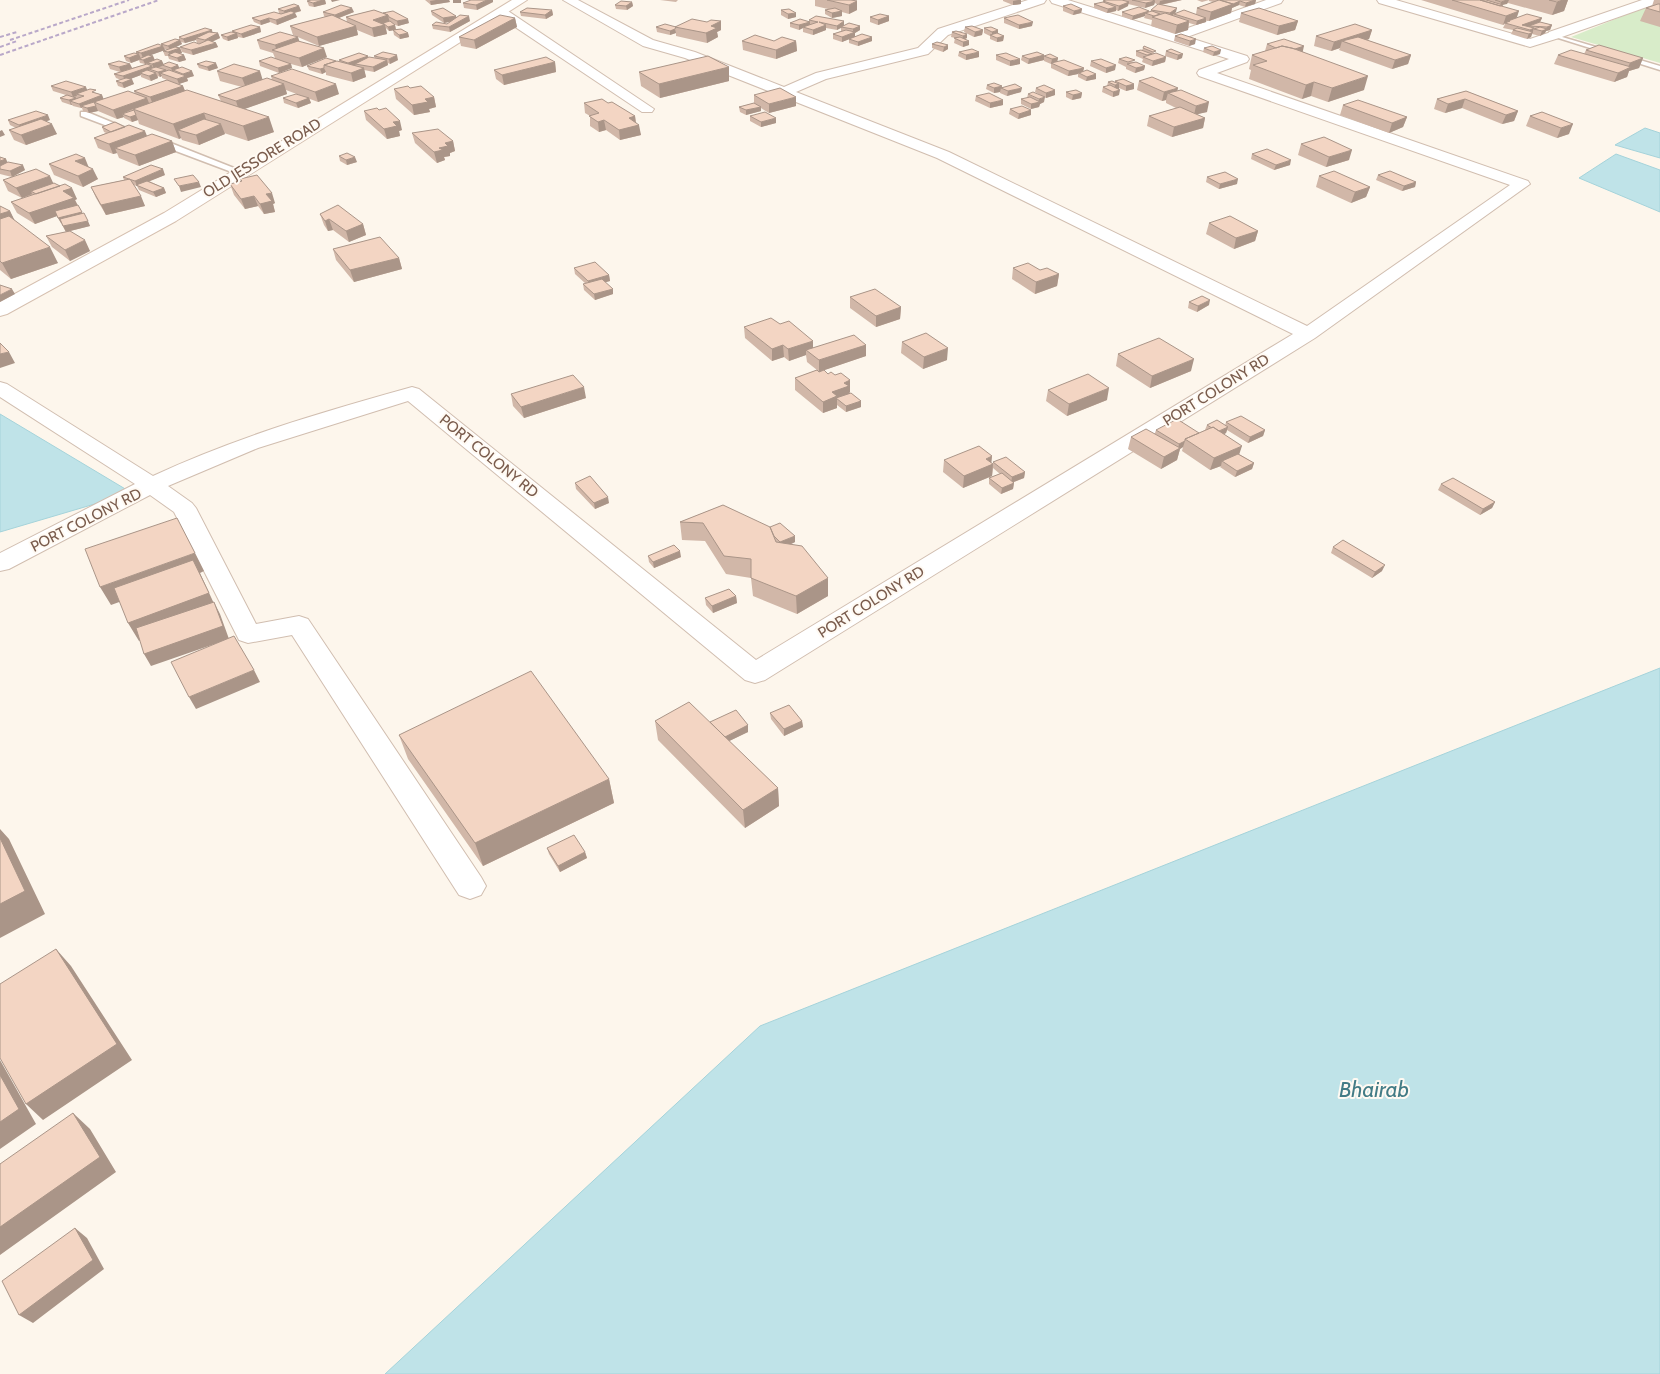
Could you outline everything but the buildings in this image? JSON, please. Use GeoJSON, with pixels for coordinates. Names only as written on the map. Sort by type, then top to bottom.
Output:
{"type":"FeatureCollection","features":[{"type":"Feature","properties":{"kind":"street","name":"OLD JESSORE ROAD"},"geometry":{"type":"LineString","coordinates":[[0,310],[170,217],[521,0]]}},
{"type":"Feature","properties":{"kind":"street"},"geometry":{"type":"LineString","coordinates":[[569,0],[648,43],[690,55],[943,155],[1308,334]]}},
{"type":"Feature","properties":{"kind":"street"},"geometry":{"type":"LineString","coordinates":[[784,92],[821,76],[922,51],[943,32],[1040,0]]}},
{"type":"Feature","properties":{"kind":"street"},"geometry":{"type":"LineString","coordinates":[[1056,0],[1175,37],[1277,0]]}},
{"type":"Feature","properties":{"kind":"street"},"geometry":{"type":"LineString","coordinates":[[1382,0],[1530,43],[1654,0]]}},
{"type":"Feature","properties":{"kind":"street"},"geometry":{"type":"LineString","coordinates":[[501,12],[647,110]]}},
{"type":"Feature","properties":{"kind":"street","name":"PORT COLONY RD"},"geometry":{"type":"LineString","coordinates":[[0,563],[153,486],[227,452],[328,417],[412,393],[754,673],[1308,334],[1522,184],[1204,73],[1242,59],[1175,37]]}},
{"type":"Feature","properties":{"kind":"street"},"geometry":{"type":"LineString","coordinates":[[0,388],[184,508],[248,634],[299,625],[470,886]]}},
{"type":"Feature","properties":{"kind":"lane"},"geometry":{"type":"LineString","coordinates":[[1554,35],[1660,68]]}},
{"type":"Feature","properties":{"kind":"lane"},"geometry":{"type":"LineString","coordinates":[[84,114],[139,134]]}},
{"type":"Feature","properties":{"kind":"lane"},"geometry":{"type":"LineString","coordinates":[[148,138],[240,172]]}},
{"type":"Feature","properties":{"kind":"green space"},"geometry":{"type":"Polygon","coordinates":[[[1660,1],[1660,63],[1571,37],[1660,1]]]}},
{"type":"Feature","properties":{"kind":"water"},"geometry":{"type":"Polygon","coordinates":[[[1645,128],[1660,133],[1660,158],[1615,145],[1645,128]]]}},
{"type":"Feature","properties":{"kind":"water"},"geometry":{"type":"Polygon","coordinates":[[[1616,154],[1660,170],[1660,212],[1579,178],[1616,154]]]}},
{"type":"Feature","properties":{"kind":"water"},"geometry":{"type":"Polygon","coordinates":[[[0,414],[132,493],[0,532],[0,414]]]}},
{"type":"Feature","properties":{"kind":"water","name":"Bhairab"},"geometry":{"type":"Polygon","coordinates":[[[1660,668],[1660,1374],[385,1374],[760,1026],[1660,668]]]}},
{"type":"Feature","properties":{"kind":"railway"},"geometry":{"type":"LineString","coordinates":[[10,40],[129,0]]}},
{"type":"Feature","properties":{"kind":"railway"},"geometry":{"type":"LineString","coordinates":[[0,55],[159,0]]}},
{"type":"Feature","properties":{"kind":"railway"},"geometry":{"type":"LineString","coordinates":[[0,37],[17,32]]}},
{"type":"Feature","properties":{"kind":"railway"},"geometry":{"type":"LineString","coordinates":[[0,47],[17,41]]}}]}
